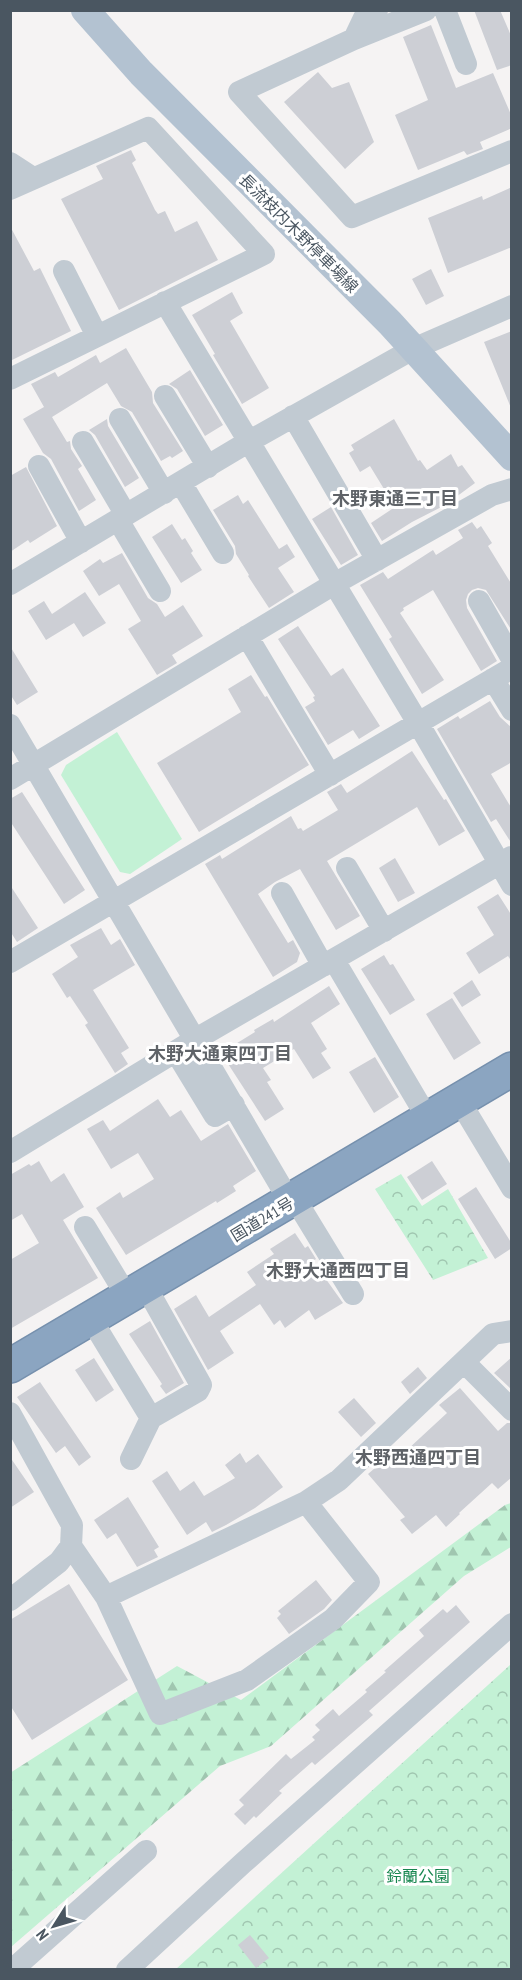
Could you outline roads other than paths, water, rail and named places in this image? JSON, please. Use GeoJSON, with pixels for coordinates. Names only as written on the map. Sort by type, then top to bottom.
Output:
{"type":"FeatureCollection","features":[{"type":"Feature","properties":{"kind":"highway","name":"国道241号"},"geometry":{"type":"LineString","coordinates":[[10,1366],[512,1069]]}},
{"type":"Feature","properties":{"kind":"main road","name":"長流枝内木野停車場線"},"geometry":{"type":"LineString","coordinates":[[85,10],[120,50],[413,349],[512,457]]}},
{"type":"Feature","properties":{"kind":"street"},"geometry":{"type":"LineString","coordinates":[[354,39],[364,18],[377,10]]}},
{"type":"Feature","properties":{"kind":"street"},"geometry":{"type":"LineString","coordinates":[[426,10],[354,39],[239,92],[352,217],[512,151]]}},
{"type":"Feature","properties":{"kind":"street"},"geometry":{"type":"LineString","coordinates":[[445,10],[466,64]]}},
{"type":"Feature","properties":{"kind":"street"},"geometry":{"type":"LineString","coordinates":[[10,189],[148,128],[264,254],[10,379]]}},
{"type":"Feature","properties":{"kind":"street"},"geometry":{"type":"LineString","coordinates":[[10,163],[33,178]]}},
{"type":"Feature","properties":{"kind":"street"},"geometry":{"type":"LineString","coordinates":[[64,271],[97,336]]}},
{"type":"Feature","properties":{"kind":"street"},"geometry":{"type":"LineString","coordinates":[[165,302],[418,723],[506,861],[512,885]]}},
{"type":"Feature","properties":{"kind":"street"},"geometry":{"type":"LineString","coordinates":[[10,584],[248,442],[413,349],[511,308]]}},
{"type":"Feature","properties":{"kind":"street"},"geometry":{"type":"LineString","coordinates":[[165,396],[208,467]]}},
{"type":"Feature","properties":{"kind":"street"},"geometry":{"type":"LineString","coordinates":[[293,417],[377,560]]}},
{"type":"Feature","properties":{"kind":"street"},"geometry":{"type":"LineString","coordinates":[[120,419],[223,553]]}},
{"type":"Feature","properties":{"kind":"street"},"geometry":{"type":"LineString","coordinates":[[83,442],[160,591]]}},
{"type":"Feature","properties":{"kind":"street"},"geometry":{"type":"LineString","coordinates":[[39,466],[81,542]]}},
{"type":"Feature","properties":{"kind":"street"},"geometry":{"type":"LineString","coordinates":[[10,779],[334,584],[492,495],[512,489]]}},
{"type":"Feature","properties":{"kind":"street"},"geometry":{"type":"LineString","coordinates":[[478,601],[512,659]]}},
{"type":"Feature","properties":{"kind":"street"},"geometry":{"type":"LineString","coordinates":[[247,636],[330,774]]}},
{"type":"Feature","properties":{"kind":"street"},"geometry":{"type":"LineString","coordinates":[[10,962],[502,674],[512,710]]}},
{"type":"Feature","properties":{"kind":"street"},"geometry":{"type":"LineString","coordinates":[[10,725],[234,1105],[353,1294]]}},
{"type":"Feature","properties":{"kind":"street"},"geometry":{"type":"LineString","coordinates":[[10,1152],[196,1039],[506,861]]}},
{"type":"Feature","properties":{"kind":"street"},"geometry":{"type":"LineString","coordinates":[[347,868],[384,931]]}},
{"type":"Feature","properties":{"kind":"street"},"geometry":{"type":"LineString","coordinates":[[282,893],[428,1119]]}},
{"type":"Feature","properties":{"kind":"street"},"geometry":{"type":"LineString","coordinates":[[176,1052],[215,1116],[234,1105]]}},
{"type":"Feature","properties":{"kind":"street"},"geometry":{"type":"LineString","coordinates":[[459,1100],[512,1188]]}},
{"type":"Feature","properties":{"kind":"street"},"geometry":{"type":"LineString","coordinates":[[85,1227],[137,1292],[201,1384],[198,1392],[151,1418],[131,1459]]}},
{"type":"Feature","properties":{"kind":"street"},"geometry":{"type":"LineString","coordinates":[[91,1319],[151,1418]]}},
{"type":"Feature","properties":{"kind":"street"},"geometry":{"type":"LineString","coordinates":[[106,1597],[306,1502],[339,1480],[493,1334],[512,1331]]}},
{"type":"Feature","properties":{"kind":"street"},"geometry":{"type":"LineString","coordinates":[[464,1362],[512,1410]]}},
{"type":"Feature","properties":{"kind":"street"},"geometry":{"type":"LineString","coordinates":[[10,1413],[72,1525],[71,1546],[60,1562],[10,1600]]}},
{"type":"Feature","properties":{"kind":"street"},"geometry":{"type":"LineString","coordinates":[[71,1546],[106,1597],[160,1714],[247,1680],[333,1619],[369,1582],[306,1502]]}},
{"type":"Feature","properties":{"kind":"street"},"geometry":{"type":"LineString","coordinates":[[128,1970],[243,1863],[512,1624]]}},
{"type":"Feature","properties":{"kind":"street"},"geometry":{"type":"LineString","coordinates":[[12,1970],[146,1851]]}},
{"type":"Feature","properties":{"kind":"district","name":"木野東通三丁目"},"geometry":{"type":"Point","coordinates":[395,499]}},
{"type":"Feature","properties":{"kind":"district","name":"木野大通東四丁目"},"geometry":{"type":"Point","coordinates":[220,1054]}},
{"type":"Feature","properties":{"kind":"district","name":"木野大通西四丁目"},"geometry":{"type":"Point","coordinates":[338,1271]}},
{"type":"Feature","properties":{"kind":"district","name":"木野西通四丁目"},"geometry":{"type":"Point","coordinates":[418,1458]}},
{"type":"Feature","properties":{"kind":"park label","name":"鈴蘭公園"},"geometry":{"type":"Point","coordinates":[418,1876]}}]}
